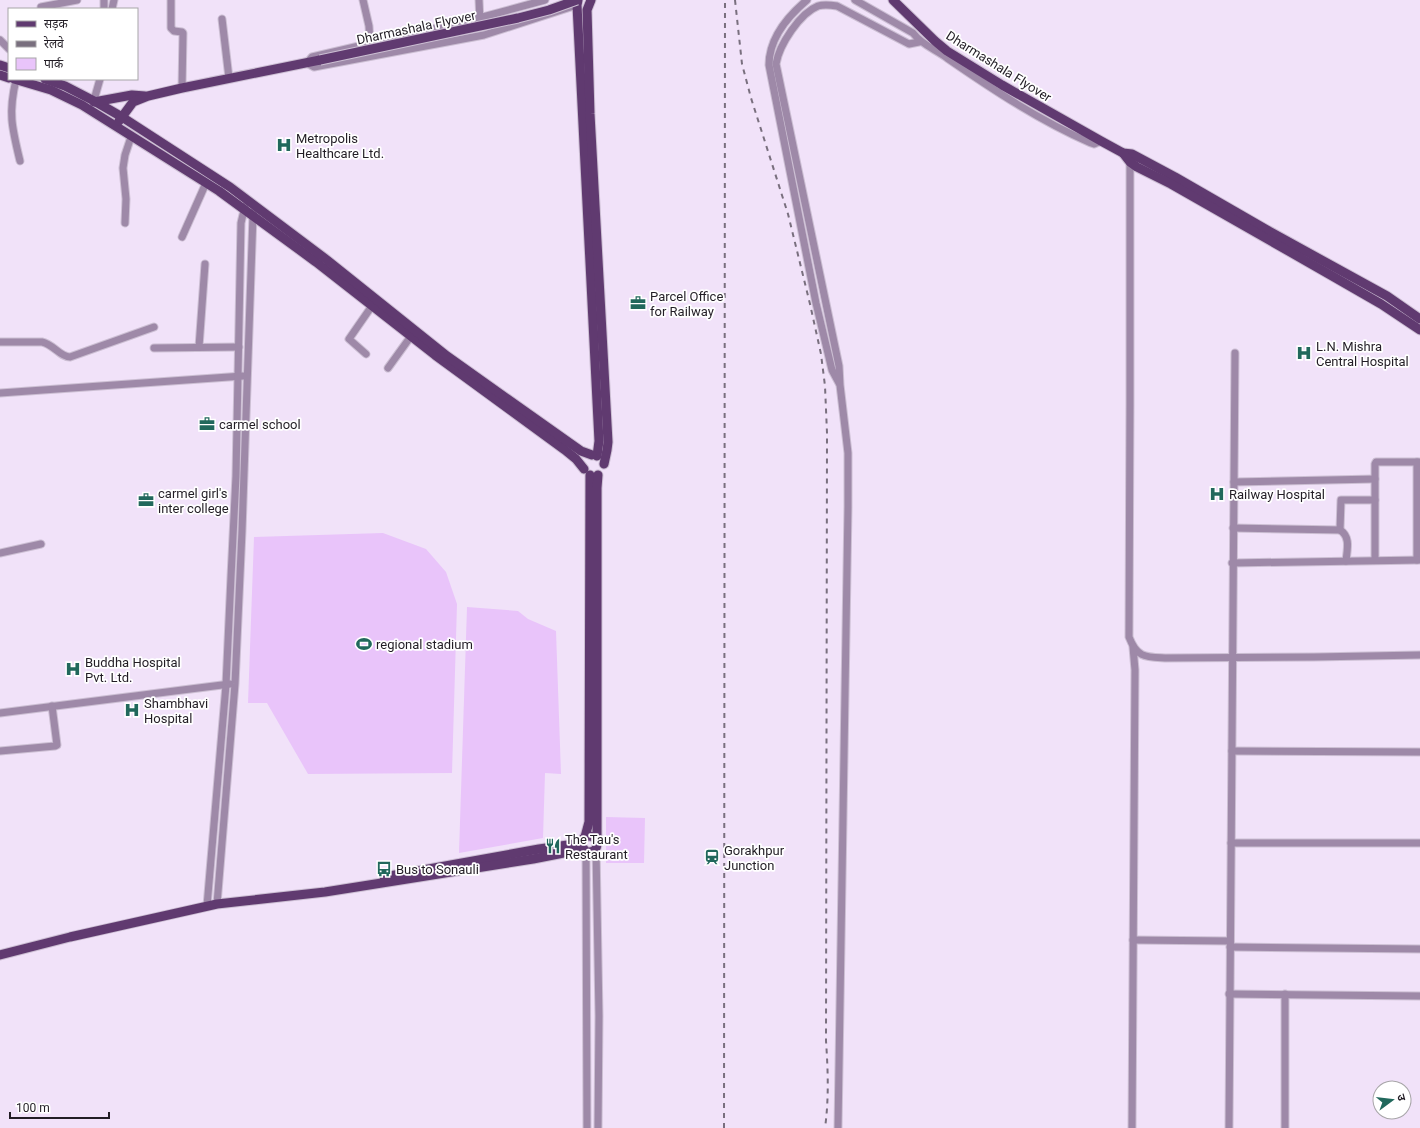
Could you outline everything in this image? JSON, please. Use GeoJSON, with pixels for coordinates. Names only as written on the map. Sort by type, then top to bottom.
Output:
{"type":"FeatureCollection","features":[{"type":"Feature","properties":{"kind":"main road"},"geometry":{"type":"LineString","coordinates":[[590,473],[604,469],[608,442],[590,114],[587,10],[591,0]]}},
{"type":"Feature","properties":{"kind":"main road","name":"Dharmashala Flyover"},"geometry":{"type":"LineString","coordinates":[[893,0],[947,51],[1128,157]]}},
{"type":"Feature","properties":{"kind":"main road","name":"Dharmashala Flyover"},"geometry":{"type":"LineString","coordinates":[[148,96],[518,18],[577,2]]}},
{"type":"Feature","properties":{"kind":"main road"},"geometry":{"type":"LineString","coordinates":[[577,2],[599,441],[595,456]]}},
{"type":"Feature","properties":{"kind":"main road"},"geometry":{"type":"LineString","coordinates":[[16,80],[51,90],[82,105],[206,183],[245,204],[256,206],[327,260],[374,302],[413,333],[565,450],[590,473],[589,822],[584,845]]}},
{"type":"Feature","properties":{"kind":"main road"},"geometry":{"type":"LineString","coordinates":[[49,80],[95,101],[122,117],[245,204],[253,215],[316,262],[374,302]]}},
{"type":"Feature","properties":{"kind":"main road"},"geometry":{"type":"LineString","coordinates":[[82,105],[95,101],[132,95],[148,96]]}},
{"type":"Feature","properties":{"kind":"main road"},"geometry":{"type":"LineString","coordinates":[[114,126],[133,102],[148,96]]}},
{"type":"Feature","properties":{"kind":"main road"},"geometry":{"type":"LineString","coordinates":[[1128,157],[1387,296],[1420,319]]}},
{"type":"Feature","properties":{"kind":"main road"},"geometry":{"type":"LineString","coordinates":[[1128,157],[1334,276],[1420,330]]}},
{"type":"Feature","properties":{"kind":"main road"},"geometry":{"type":"LineString","coordinates":[[413,333],[581,451],[595,456],[603,461],[604,464]]}},
{"type":"Feature","properties":{"kind":"main road"},"geometry":{"type":"LineString","coordinates":[[584,845],[593,851],[597,845],[597,488],[584,463],[586,458],[595,456]]}},
{"type":"Feature","properties":{"kind":"main road"},"geometry":{"type":"LineString","coordinates":[[0,949],[92,925],[217,901],[339,890],[533,859],[584,845],[591,836],[596,840],[597,845]]}},
{"type":"Feature","properties":{"kind":"main road"},"geometry":{"type":"LineString","coordinates":[[0,956],[207,903]]}},
{"type":"Feature","properties":{"kind":"street"},"geometry":{"type":"LineString","coordinates":[[37,0],[38,5],[41,8],[51,2],[77,0]]}},
{"type":"Feature","properties":{"kind":"street"},"geometry":{"type":"LineString","coordinates":[[171,0],[171,28],[174,31],[184,33],[182,88]]}},
{"type":"Feature","properties":{"kind":"street"},"geometry":{"type":"LineString","coordinates":[[363,0],[369,26],[370,42]]}},
{"type":"Feature","properties":{"kind":"street"},"geometry":{"type":"LineString","coordinates":[[479,0],[479,18],[484,34]]}},
{"type":"Feature","properties":{"kind":"street"},"geometry":{"type":"LineString","coordinates":[[545,0],[479,18],[370,42],[312,57],[307,63],[314,67],[484,34],[577,2]]}},
{"type":"Feature","properties":{"kind":"street"},"geometry":{"type":"LineString","coordinates":[[807,0],[789,18],[776,36],[769,56],[769,65],[816,303],[832,370],[840,385]]}},
{"type":"Feature","properties":{"kind":"street"},"geometry":{"type":"LineString","coordinates":[[855,0],[912,33],[920,42],[1036,114],[1091,143],[1094,144],[1101,141]]}},
{"type":"Feature","properties":{"kind":"street"},"geometry":{"type":"LineString","coordinates":[[838,1128],[848,453],[839,366],[777,70],[778,55],[794,27],[809,11],[818,6],[828,5],[837,6],[909,44],[920,42]]}},
{"type":"Feature","properties":{"kind":"street"},"geometry":{"type":"LineString","coordinates":[[222,19],[229,78]]}},
{"type":"Feature","properties":{"kind":"street"},"geometry":{"type":"LineString","coordinates":[[0,40],[8,48]]}},
{"type":"Feature","properties":{"kind":"street"},"geometry":{"type":"LineString","coordinates":[[13,80],[11,105],[12,128],[20,161]]}},
{"type":"Feature","properties":{"kind":"street"},"geometry":{"type":"LineString","coordinates":[[95,101],[100,80]]}},
{"type":"Feature","properties":{"kind":"street"},"geometry":{"type":"LineString","coordinates":[[125,222],[125,155],[132,137]]}},
{"type":"Feature","properties":{"kind":"street"},"geometry":{"type":"LineString","coordinates":[[1128,157],[1130,404],[1129,637],[1135,651],[1147,657],[1314,658],[1420,656]]}},
{"type":"Feature","properties":{"kind":"street"},"geometry":{"type":"LineString","coordinates":[[182,237],[206,183]]}},
{"type":"Feature","properties":{"kind":"street"},"geometry":{"type":"LineString","coordinates":[[207,903],[226,685],[236,476],[241,223],[245,204]]}},
{"type":"Feature","properties":{"kind":"street"},"geometry":{"type":"LineString","coordinates":[[217,901],[235,684],[243,523],[253,215],[256,206]]}},
{"type":"Feature","properties":{"kind":"street"},"geometry":{"type":"LineString","coordinates":[[200,347],[204,264]]}},
{"type":"Feature","properties":{"kind":"street"},"geometry":{"type":"LineString","coordinates":[[366,354],[349,339],[374,302]]}},
{"type":"Feature","properties":{"kind":"street"},"geometry":{"type":"LineString","coordinates":[[0,342],[47,343],[66,358],[70,358],[154,327]]}},
{"type":"Feature","properties":{"kind":"street"},"geometry":{"type":"LineString","coordinates":[[388,368],[413,333]]}},
{"type":"Feature","properties":{"kind":"street"},"geometry":{"type":"LineString","coordinates":[[154,348],[239,347]]}},
{"type":"Feature","properties":{"kind":"street"},"geometry":{"type":"LineString","coordinates":[[1229,1128],[1232,563],[1235,353]]}},
{"type":"Feature","properties":{"kind":"street"},"geometry":{"type":"LineString","coordinates":[[0,393],[247,375]]}},
{"type":"Feature","properties":{"kind":"street"},"geometry":{"type":"LineString","coordinates":[[1232,563],[1419,560],[1418,462],[1375,463],[1375,560]]}},
{"type":"Feature","properties":{"kind":"street"},"geometry":{"type":"LineString","coordinates":[[1234,482],[1375,479]]}},
{"type":"Feature","properties":{"kind":"street"},"geometry":{"type":"LineString","coordinates":[[1340,530],[1341,500],[1375,500]]}},
{"type":"Feature","properties":{"kind":"street"},"geometry":{"type":"LineString","coordinates":[[1233,528],[1340,530],[1344,532],[1348,540],[1346,561]]}},
{"type":"Feature","properties":{"kind":"street"},"geometry":{"type":"LineString","coordinates":[[0,553],[40,544]]}},
{"type":"Feature","properties":{"kind":"street"},"geometry":{"type":"LineString","coordinates":[[228,629],[238,629]]}},
{"type":"Feature","properties":{"kind":"street"},"geometry":{"type":"LineString","coordinates":[[1132,1128],[1135,670],[1133,647]]}},
{"type":"Feature","properties":{"kind":"street"},"geometry":{"type":"LineString","coordinates":[[0,713],[235,684]]}},
{"type":"Feature","properties":{"kind":"street"},"geometry":{"type":"LineString","coordinates":[[0,751],[55,746],[52,706]]}},
{"type":"Feature","properties":{"kind":"street"},"geometry":{"type":"LineString","coordinates":[[1232,751],[1420,752]]}},
{"type":"Feature","properties":{"kind":"street"},"geometry":{"type":"LineString","coordinates":[[1231,843],[1420,843]]}},
{"type":"Feature","properties":{"kind":"street"},"geometry":{"type":"LineString","coordinates":[[584,845],[587,1128]]}},
{"type":"Feature","properties":{"kind":"street"},"geometry":{"type":"LineString","coordinates":[[597,845],[599,1016],[598,1128]]}},
{"type":"Feature","properties":{"kind":"street"},"geometry":{"type":"LineString","coordinates":[[1133,940],[1420,949]]}},
{"type":"Feature","properties":{"kind":"street"},"geometry":{"type":"LineString","coordinates":[[1229,994],[1420,996]]}},
{"type":"Feature","properties":{"kind":"street"},"geometry":{"type":"LineString","coordinates":[[1285,994],[1285,1128]]}},
{"type":"Feature","properties":{"kind":"green space"},"geometry":{"type":"Polygon","coordinates":[[[383,533],[426,549],[446,572],[457,604],[452,773],[308,774],[267,703],[248,703],[254,537],[383,533]]]}},
{"type":"Feature","properties":{"kind":"green space"},"geometry":{"type":"Polygon","coordinates":[[[467,607],[518,611],[528,619],[556,631],[561,774],[545,773],[543,838],[459,853],[467,607]]]}},
{"type":"Feature","properties":{"kind":"green space"},"geometry":{"type":"Polygon","coordinates":[[[606,817],[645,818],[644,863],[606,863],[606,817]]]}},
{"type":"Feature","properties":{"kind":"railway"},"geometry":{"type":"LineString","coordinates":[[724,1128],[725,0]]}},
{"type":"Feature","properties":{"kind":"railway"},"geometry":{"type":"LineString","coordinates":[[735,0],[742,64],[751,98],[788,214],[821,354],[825,386],[827,433],[826,1041],[828,1084],[825,1128]]}},
{"type":"Feature","properties":{"kind":"place","name":"Metropolis Healthcare Ltd."},"geometry":{"type":"Point","coordinates":[284,145]}},
{"type":"Feature","properties":{"kind":"place","name":"Parcel Office for Railway"},"geometry":{"type":"Point","coordinates":[638,303]}},
{"type":"Feature","properties":{"kind":"place","name":"L.N. Mishra Central Hospital"},"geometry":{"type":"Point","coordinates":[1304,353]}},
{"type":"Feature","properties":{"kind":"place","name":"carmel school"},"geometry":{"type":"Point","coordinates":[207,424]}},
{"type":"Feature","properties":{"kind":"place","name":"Railway Hospital"},"geometry":{"type":"Point","coordinates":[1217,494]}},
{"type":"Feature","properties":{"kind":"place","name":"carmel girl's inter college"},"geometry":{"type":"Point","coordinates":[146,500]}},
{"type":"Feature","properties":{"kind":"place","name":"regional stadium"},"geometry":{"type":"Point","coordinates":[364,644]}},
{"type":"Feature","properties":{"kind":"place","name":"Buddha Hospital Pvt. Ltd."},"geometry":{"type":"Point","coordinates":[73,669]}},
{"type":"Feature","properties":{"kind":"place","name":"Shambhavi Hospital"},"geometry":{"type":"Point","coordinates":[132,710]}},
{"type":"Feature","properties":{"kind":"place","name":"The Tau's Restaurant"},"geometry":{"type":"Point","coordinates":[553,846]}},
{"type":"Feature","properties":{"kind":"place","name":"Gorakhpur Junction"},"geometry":{"type":"Point","coordinates":[712,857]}},
{"type":"Feature","properties":{"kind":"place","name":"Bus to Sonauli"},"geometry":{"type":"Point","coordinates":[384,869]}}]}
